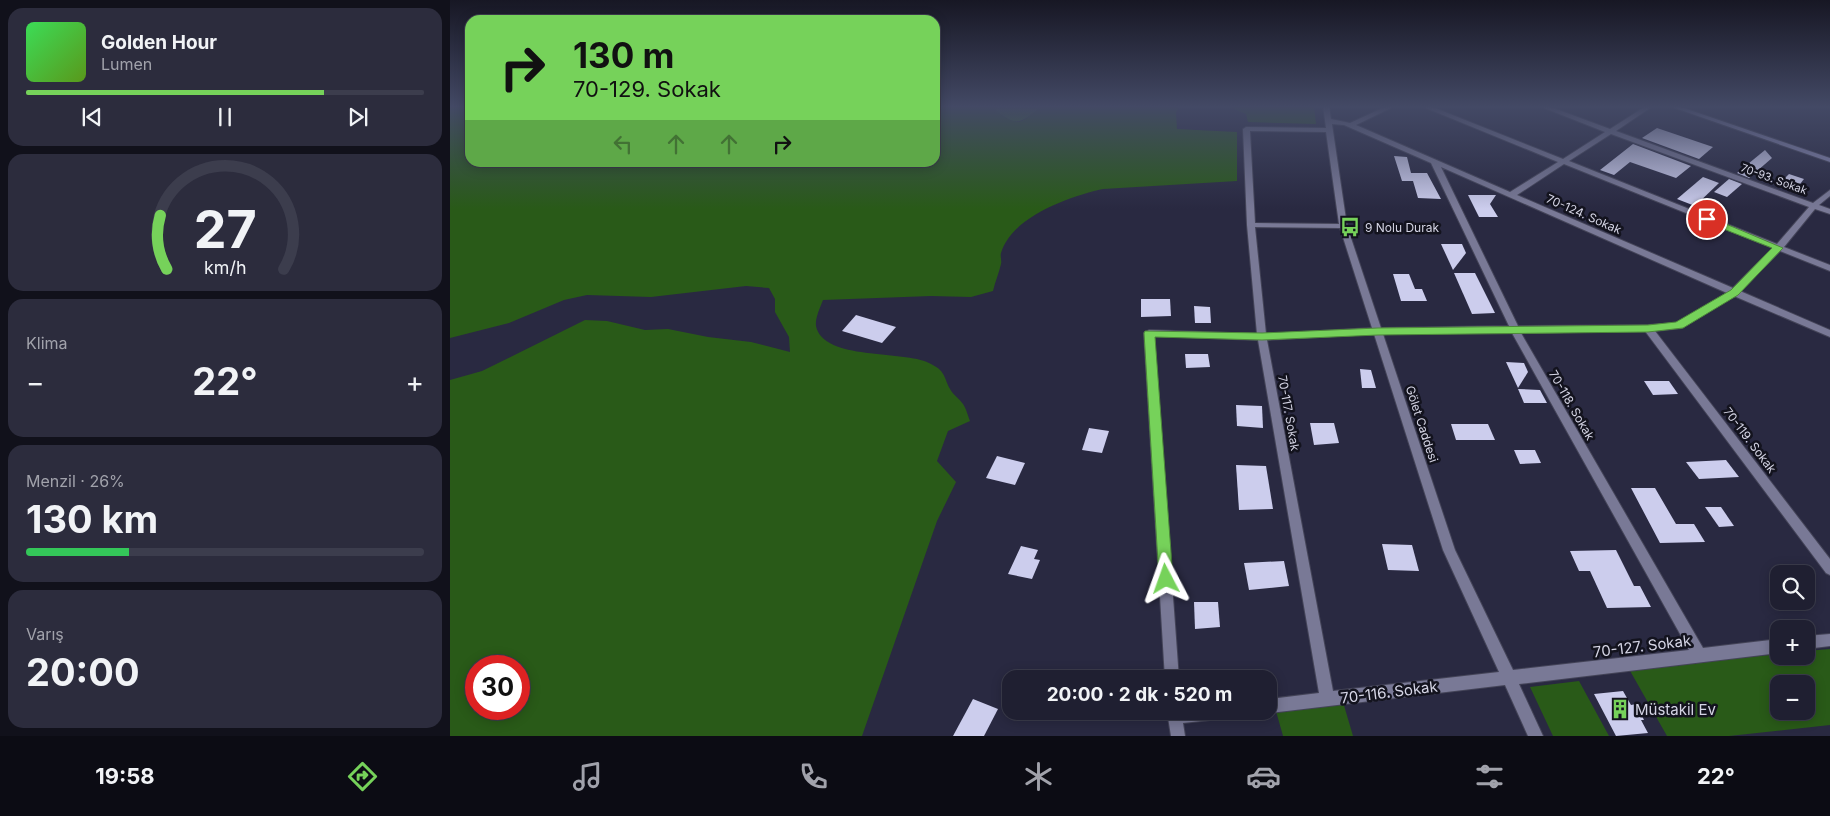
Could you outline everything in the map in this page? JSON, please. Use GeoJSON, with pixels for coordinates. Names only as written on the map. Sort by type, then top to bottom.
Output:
{"type":"FeatureCollection","features":[{"type":"Feature","properties":{"kind":"street","name":"70-117. Sokak"},"geometry":{"type":"LineString","coordinates":[[1247,140],[1251,225],[1262,337],[1327,700]]}},
{"type":"Feature","properties":{"kind":"street","name":"Gölet Caddesi"},"geometry":{"type":"LineString","coordinates":[[1330,140],[1343,226],[1450,550],[1536,736]]}},
{"type":"Feature","properties":{"kind":"street","name":"70-124. Sokak"},"geometry":{"type":"LineString","coordinates":[[1386,140],[1830,334]]}},
{"type":"Feature","properties":{"kind":"street"},"geometry":{"type":"LineString","coordinates":[[1509,140],[1830,268]]}},
{"type":"Feature","properties":{"kind":"street"},"geometry":{"type":"LineString","coordinates":[[1511,195],[1598,140]]}},
{"type":"Feature","properties":{"kind":"street","name":"70-93. Sokak"},"geometry":{"type":"LineString","coordinates":[[1634,140],[1830,212]]}},
{"type":"Feature","properties":{"kind":"street"},"geometry":{"type":"LineString","coordinates":[[1772,140],[1830,160]]}},
{"type":"Feature","properties":{"kind":"street","name":"70-118. Sokak"},"geometry":{"type":"LineString","coordinates":[[1434,161],[1514,330],[1700,656]]}},
{"type":"Feature","properties":{"kind":"street"},"geometry":{"type":"LineString","coordinates":[[1171,670],[1151,340],[1149,333],[1262,337],[1378,331],[1679,326],[1734,292],[1778,248],[1814,206],[1830,192]]}},
{"type":"Feature","properties":{"kind":"street"},"geometry":{"type":"LineString","coordinates":[[1251,225],[1343,226]]}},
{"type":"Feature","properties":{"kind":"street","name":"70-119. Sokak"},"geometry":{"type":"LineString","coordinates":[[1648,328],[1830,569]]}},
{"type":"Feature","properties":{"kind":"street"},"geometry":{"type":"LineString","coordinates":[[1815,642],[1830,640]]}},
{"type":"Feature","properties":{"kind":"street","name":"70-127. Sokak"},"geometry":{"type":"LineString","coordinates":[[1509,678],[1770,647]]}},
{"type":"Feature","properties":{"kind":"street","name":"70-116. Sokak"},"geometry":{"type":"LineString","coordinates":[[1277,705],[1509,678]]}},
{"type":"Feature","properties":{"kind":"street"},"geometry":{"type":"LineString","coordinates":[[1176,720],[1178,736]]}},
{"type":"Feature","properties":{"kind":"green space"},"geometry":{"type":"Polygon","coordinates":[[[450,140],[465,140],[465,167],[940,167],[940,140],[1237,140],[1237,181],[1103,189],[1075,197],[1030,218],[1017,228],[1007,240],[1001,253],[1001,264],[993,291],[971,297],[931,296],[823,300],[816,323],[822,337],[833,345],[848,350],[917,359],[929,363],[941,371],[951,391],[964,406],[970,421],[948,431],[937,461],[956,482],[937,521],[862,736],[450,736],[450,380],[482,371],[585,320],[607,321],[645,330],[668,329],[708,337],[751,342],[790,352],[789,337],[775,312],[775,299],[769,288],[746,286],[651,297],[587,295],[564,300],[509,323],[450,338],[450,140]]]}},
{"type":"Feature","properties":{"kind":"green space"},"geometry":{"type":"Polygon","coordinates":[[[1830,649],[1830,725],[1729,736],[1667,736],[1629,669],[1770,655],[1770,665],[1815,665],[1815,650],[1830,649]]]}},
{"type":"Feature","properties":{"kind":"green space"},"geometry":{"type":"Polygon","coordinates":[[[1579,681],[1609,736],[1553,736],[1530,687],[1579,681]]]}},
{"type":"Feature","properties":{"kind":"green space"},"geometry":{"type":"Polygon","coordinates":[[[1343,702],[1353,736],[1283,736],[1277,711],[1343,702]]]}},
{"type":"Feature","properties":{"kind":"building"},"geometry":{"type":"Polygon","coordinates":[[[1648,140],[1693,140],[1713,147],[1699,159],[1648,140]]]}},
{"type":"Feature","properties":{"kind":"building"},"geometry":{"type":"Polygon","coordinates":[[[1633,144],[1691,166],[1676,178],[1630,162],[1614,175],[1600,170],[1633,144]]]}},
{"type":"Feature","properties":{"kind":"building"},"geometry":{"type":"Polygon","coordinates":[[[1765,150],[1772,158],[1749,178],[1737,173],[1765,150]]]}},
{"type":"Feature","properties":{"kind":"building"},"geometry":{"type":"Polygon","coordinates":[[[1394,156],[1407,157],[1411,173],[1427,173],[1441,199],[1418,198],[1413,181],[1402,181],[1394,156]]]}},
{"type":"Feature","properties":{"kind":"building"},"geometry":{"type":"Polygon","coordinates":[[[1789,174],[1804,179],[1796,189],[1780,183],[1789,174]]]}},
{"type":"Feature","properties":{"kind":"building"},"geometry":{"type":"Polygon","coordinates":[[[1703,177],[1719,183],[1695,206],[1677,199],[1703,177]]]}},
{"type":"Feature","properties":{"kind":"building"},"geometry":{"type":"Polygon","coordinates":[[[1729,179],[1742,184],[1727,197],[1714,192],[1729,179]]]}},
{"type":"Feature","properties":{"kind":"building"},"geometry":{"type":"Polygon","coordinates":[[[1468,195],[1496,195],[1490,204],[1498,217],[1479,217],[1468,195]]]}},
{"type":"Feature","properties":{"kind":"building"},"geometry":{"type":"Polygon","coordinates":[[[1441,244],[1462,244],[1466,253],[1453,270],[1441,244]]]}},
{"type":"Feature","properties":{"kind":"building"},"geometry":{"type":"Polygon","coordinates":[[[1454,273],[1475,273],[1495,313],[1472,314],[1454,273]]]}},
{"type":"Feature","properties":{"kind":"building"},"geometry":{"type":"Polygon","coordinates":[[[1393,274],[1409,274],[1415,289],[1422,289],[1427,301],[1401,301],[1393,274]]]}},
{"type":"Feature","properties":{"kind":"building"},"geometry":{"type":"Polygon","coordinates":[[[1141,299],[1170,299],[1171,316],[1141,317],[1141,299]]]}},
{"type":"Feature","properties":{"kind":"building"},"geometry":{"type":"Polygon","coordinates":[[[1194,306],[1210,307],[1211,323],[1195,323],[1194,306]]]}},
{"type":"Feature","properties":{"kind":"building"},"geometry":{"type":"Polygon","coordinates":[[[856,315],[896,327],[882,343],[842,331],[856,315]]]}},
{"type":"Feature","properties":{"kind":"building"},"geometry":{"type":"Polygon","coordinates":[[[1185,354],[1208,354],[1210,367],[1186,368],[1185,354]]]}},
{"type":"Feature","properties":{"kind":"building"},"geometry":{"type":"Polygon","coordinates":[[[1506,362],[1524,363],[1528,372],[1518,388],[1506,362]]]}},
{"type":"Feature","properties":{"kind":"building"},"geometry":{"type":"Polygon","coordinates":[[[1360,369],[1371,370],[1376,388],[1362,388],[1360,369]]]}},
{"type":"Feature","properties":{"kind":"building"},"geometry":{"type":"Polygon","coordinates":[[[1644,381],[1669,381],[1678,394],[1653,395],[1644,381]]]}},
{"type":"Feature","properties":{"kind":"building"},"geometry":{"type":"Polygon","coordinates":[[[1518,389],[1540,390],[1547,403],[1524,403],[1518,389]]]}},
{"type":"Feature","properties":{"kind":"building"},"geometry":{"type":"Polygon","coordinates":[[[1236,405],[1262,406],[1263,428],[1237,426],[1236,405]]]}},
{"type":"Feature","properties":{"kind":"building"},"geometry":{"type":"Polygon","coordinates":[[[1310,423],[1334,423],[1339,443],[1314,445],[1310,423]]]}},
{"type":"Feature","properties":{"kind":"building"},"geometry":{"type":"Polygon","coordinates":[[[1451,424],[1488,424],[1495,440],[1456,440],[1451,424]]]}},
{"type":"Feature","properties":{"kind":"building"},"geometry":{"type":"Polygon","coordinates":[[[1089,428],[1109,431],[1102,453],[1082,450],[1089,428]]]}},
{"type":"Feature","properties":{"kind":"building"},"geometry":{"type":"Polygon","coordinates":[[[1514,450],[1535,450],[1541,463],[1520,464],[1514,450]]]}},
{"type":"Feature","properties":{"kind":"building"},"geometry":{"type":"Polygon","coordinates":[[[997,456],[1025,463],[1015,485],[986,478],[997,456]]]}},
{"type":"Feature","properties":{"kind":"building"},"geometry":{"type":"Polygon","coordinates":[[[1726,460],[1739,477],[1699,479],[1686,462],[1726,460]]]}},
{"type":"Feature","properties":{"kind":"building"},"geometry":{"type":"Polygon","coordinates":[[[1236,465],[1266,466],[1273,509],[1239,510],[1236,465]]]}},
{"type":"Feature","properties":{"kind":"building"},"geometry":{"type":"Polygon","coordinates":[[[1631,488],[1655,488],[1676,524],[1694,524],[1705,542],[1660,543],[1631,488]]]}},
{"type":"Feature","properties":{"kind":"building"},"geometry":{"type":"Polygon","coordinates":[[[1705,507],[1721,507],[1734,526],[1719,527],[1705,507]]]}},
{"type":"Feature","properties":{"kind":"building"},"geometry":{"type":"Polygon","coordinates":[[[1382,544],[1412,545],[1419,571],[1388,570],[1382,544]]]}},
{"type":"Feature","properties":{"kind":"building"},"geometry":{"type":"Polygon","coordinates":[[[1021,546],[1038,550],[1034,559],[1040,560],[1032,579],[1008,574],[1021,546]]]}},
{"type":"Feature","properties":{"kind":"building"},"geometry":{"type":"Polygon","coordinates":[[[1616,550],[1634,586],[1640,586],[1651,607],[1607,608],[1590,571],[1579,571],[1570,551],[1616,550]]]}},
{"type":"Feature","properties":{"kind":"building"},"geometry":{"type":"Polygon","coordinates":[[[1284,561],[1289,586],[1249,590],[1244,563],[1284,561]]]}},
{"type":"Feature","properties":{"kind":"building"},"geometry":{"type":"Polygon","coordinates":[[[1194,602],[1218,602],[1220,627],[1195,629],[1194,602]]]}},
{"type":"Feature","properties":{"kind":"building","name":"Müstakil Ev"},"geometry":{"type":"Polygon","coordinates":[[[1623,691],[1631,705],[1636,704],[1648,733],[1616,736],[1594,694],[1623,691]]]}},
{"type":"Feature","properties":{"kind":"building"},"geometry":{"type":"Polygon","coordinates":[[[973,699],[998,709],[984,736],[953,736],[973,699]]]}},
{"type":"Feature","properties":{"kind":"place","name":"9 Nolu Durak"},"geometry":{"type":"Point","coordinates":[1350,227]}},
{"type":"Feature","properties":{"kind":"place","name":"Müstakil Ev"},"geometry":{"type":"Point","coordinates":[1620,709]}},
{"type":"Feature","properties":{"kind":"route"},"geometry":{"type":"LineString","coordinates":[[1166,579],[1151,340],[1149,333],[1262,337],[1378,331],[1679,326],[1734,292],[1778,248],[1707,219]]}}]}
